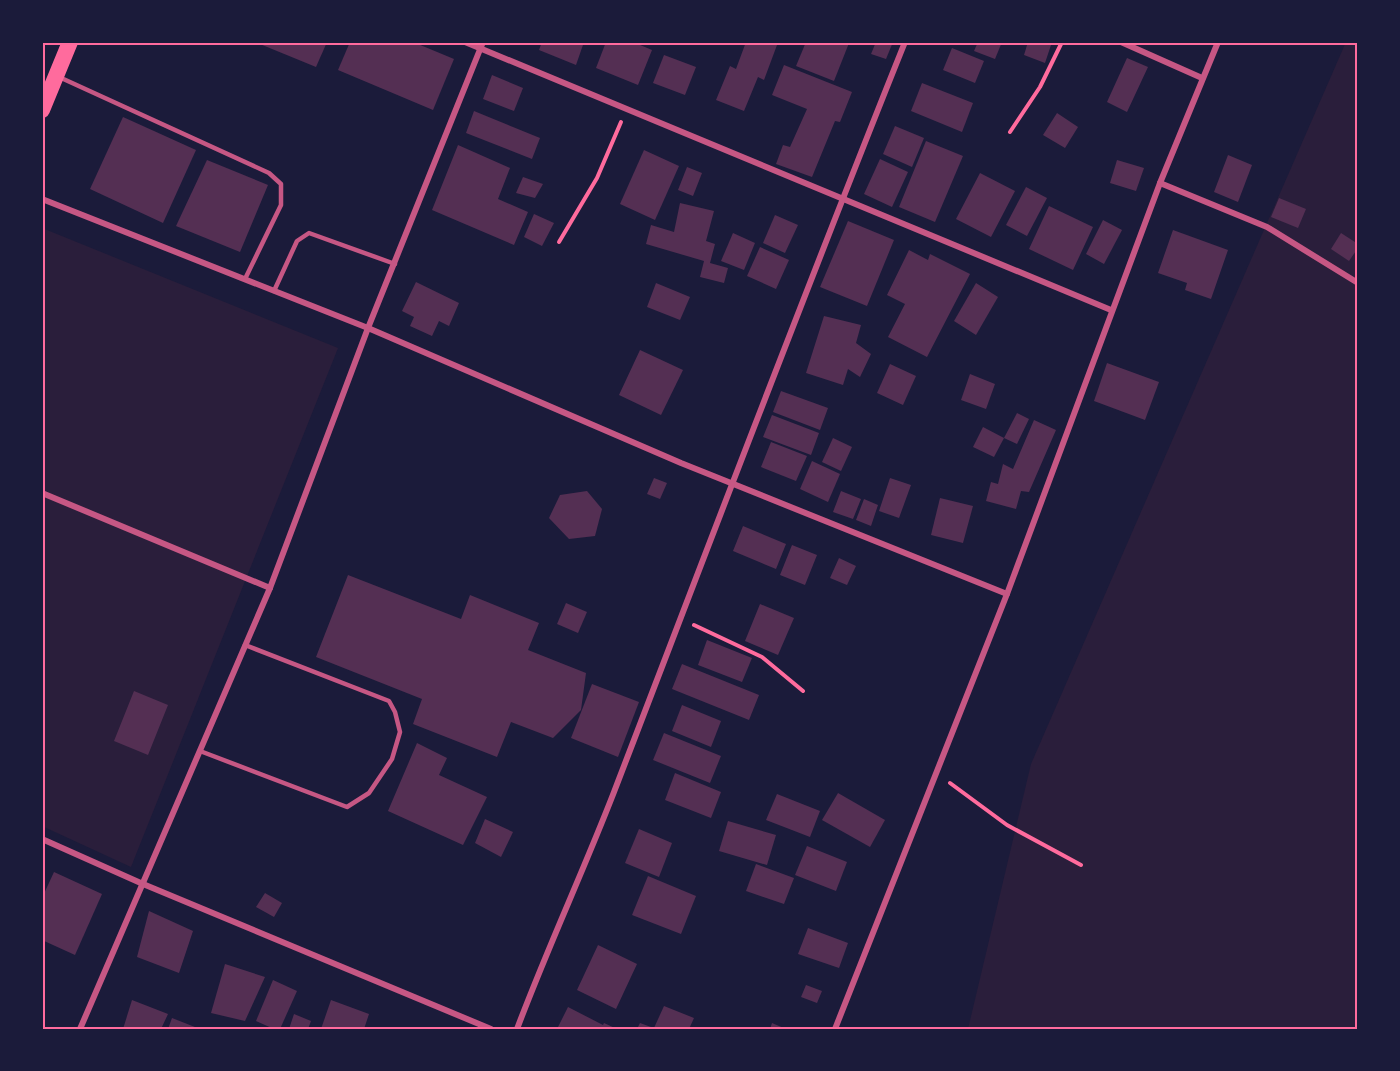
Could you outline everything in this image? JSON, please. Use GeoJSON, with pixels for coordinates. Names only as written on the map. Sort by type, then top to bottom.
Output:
{"type":"FeatureCollection","features":[{"type":"Feature","properties":{"kind":"highway"},"geometry":{"type":"LineString","coordinates":[[42,110],[70,42]]}},
{"type":"Feature","properties":{"kind":"street"},"geometry":{"type":"LineString","coordinates":[[465,42],[482,45],[1111,310]]}},
{"type":"Feature","properties":{"kind":"street"},"geometry":{"type":"LineString","coordinates":[[517,1029],[548,948],[612,796],[679,618],[904,42]]}},
{"type":"Feature","properties":{"kind":"street"},"geometry":{"type":"LineString","coordinates":[[1121,42],[1202,78]]}},
{"type":"Feature","properties":{"kind":"street"},"geometry":{"type":"LineString","coordinates":[[836,1029],[1006,594],[1160,183],[1218,42]]}},
{"type":"Feature","properties":{"kind":"street"},"geometry":{"type":"LineString","coordinates":[[80,1029],[270,588],[368,328],[482,45]]}},
{"type":"Feature","properties":{"kind":"street"},"geometry":{"type":"LineString","coordinates":[[1160,183],[1267,227],[1358,283]]}},
{"type":"Feature","properties":{"kind":"street"},"geometry":{"type":"LineString","coordinates":[[42,199],[368,328],[681,463],[1006,594]]}},
{"type":"Feature","properties":{"kind":"street"},"geometry":{"type":"LineString","coordinates":[[42,493],[270,588]]}},
{"type":"Feature","properties":{"kind":"street"},"geometry":{"type":"LineString","coordinates":[[42,840],[491,1029]]}},
{"type":"Feature","properties":{"kind":"lane"},"geometry":{"type":"LineString","coordinates":[[56,76],[269,173],[281,184],[281,205],[245,279]]}},
{"type":"Feature","properties":{"kind":"lane"},"geometry":{"type":"LineString","coordinates":[[274,291],[297,240],[309,233],[395,264]]}},
{"type":"Feature","properties":{"kind":"lane"},"geometry":{"type":"LineString","coordinates":[[200,751],[347,807],[369,793],[392,759],[400,732],[395,712],[388,701],[245,645]]}},
{"type":"Feature","properties":{"kind":"path"},"geometry":{"type":"LineString","coordinates":[[1010,132],[1040,87],[1062,42]]}},
{"type":"Feature","properties":{"kind":"path"},"geometry":{"type":"LineString","coordinates":[[559,242],[597,178],[627,108]]}},
{"type":"Feature","properties":{"kind":"path"},"geometry":{"type":"LineString","coordinates":[[679,618],[762,657],[803,691]]}},
{"type":"Feature","properties":{"kind":"path"},"geometry":{"type":"LineString","coordinates":[[937,774],[1007,825],[1081,865]]}},
{"type":"Feature","properties":{"kind":"shaded area"},"geometry":{"type":"Polygon","coordinates":[[[1346,42],[1358,42],[1358,1029],[968,1029],[1031,764],[1346,42]]]}},
{"type":"Feature","properties":{"kind":"shaded area"},"geometry":{"type":"Polygon","coordinates":[[[42,228],[338,348],[131,867],[42,826],[42,228]]]}},
{"type":"Feature","properties":{"kind":"building"},"geometry":{"type":"Polygon","coordinates":[[[255,42],[327,42],[316,67],[255,42]]]}},
{"type":"Feature","properties":{"kind":"building"},"geometry":{"type":"Polygon","coordinates":[[[350,42],[413,42],[454,59],[433,110],[338,70],[350,42]]]}},
{"type":"Feature","properties":{"kind":"building"},"geometry":{"type":"Polygon","coordinates":[[[542,42],[584,42],[576,65],[539,50],[542,42]]]}},
{"type":"Feature","properties":{"kind":"building"},"geometry":{"type":"Polygon","coordinates":[[[606,42],[633,42],[652,50],[638,85],[596,68],[606,42]]]}},
{"type":"Feature","properties":{"kind":"building"},"geometry":{"type":"Polygon","coordinates":[[[746,42],[768,42],[777,45],[764,80],[758,77],[744,111],[716,100],[730,66],[736,69],[746,42]]]}},
{"type":"Feature","properties":{"kind":"building"},"geometry":{"type":"Polygon","coordinates":[[[806,42],[849,43],[834,81],[796,66],[806,42]]]}},
{"type":"Feature","properties":{"kind":"building"},"geometry":{"type":"Polygon","coordinates":[[[876,42],[893,42],[886,59],[871,54],[876,42]]]}},
{"type":"Feature","properties":{"kind":"building"},"geometry":{"type":"Polygon","coordinates":[[[978,42],[1002,42],[995,59],[974,51],[978,42]]]}},
{"type":"Feature","properties":{"kind":"building"},"geometry":{"type":"Polygon","coordinates":[[[1028,42],[1052,42],[1045,63],[1024,55],[1028,42]]]}},
{"type":"Feature","properties":{"kind":"building"},"geometry":{"type":"Polygon","coordinates":[[[952,48],[984,61],[975,83],[943,70],[952,48]]]}},
{"type":"Feature","properties":{"kind":"building"},"geometry":{"type":"Polygon","coordinates":[[[664,55],[696,67],[685,95],[653,83],[664,55]]]}},
{"type":"Feature","properties":{"kind":"building"},"geometry":{"type":"Polygon","coordinates":[[[1127,58],[1148,67],[1127,112],[1107,102],[1127,58]]]}},
{"type":"Feature","properties":{"kind":"building"},"geometry":{"type":"Polygon","coordinates":[[[784,65],[852,92],[840,122],[835,121],[812,177],[776,164],[783,145],[790,147],[807,109],[772,95],[784,65]]]}},
{"type":"Feature","properties":{"kind":"building"},"geometry":{"type":"Polygon","coordinates":[[[492,75],[523,88],[514,111],[483,99],[492,75]]]}},
{"type":"Feature","properties":{"kind":"building"},"geometry":{"type":"Polygon","coordinates":[[[922,83],[973,103],[962,132],[911,111],[922,83]]]}},
{"type":"Feature","properties":{"kind":"building"},"geometry":{"type":"Polygon","coordinates":[[[474,111],[540,138],[532,159],[466,133],[474,111]]]}},
{"type":"Feature","properties":{"kind":"building"},"geometry":{"type":"Polygon","coordinates":[[[1057,113],[1078,127],[1065,148],[1043,135],[1057,113]]]}},
{"type":"Feature","properties":{"kind":"building"},"geometry":{"type":"Polygon","coordinates":[[[123,117],[196,150],[163,223],[90,189],[123,117]]]}},
{"type":"Feature","properties":{"kind":"building"},"geometry":{"type":"Polygon","coordinates":[[[895,126],[924,138],[912,167],[883,154],[895,126]]]}},
{"type":"Feature","properties":{"kind":"building"},"geometry":{"type":"Polygon","coordinates":[[[926,141],[963,156],[935,222],[899,207],[926,141]]]}},
{"type":"Feature","properties":{"kind":"building"},"geometry":{"type":"Polygon","coordinates":[[[458,145],[510,168],[498,199],[528,212],[514,245],[432,210],[458,145]]]}},
{"type":"Feature","properties":{"kind":"building"},"geometry":{"type":"Polygon","coordinates":[[[644,150],[679,166],[655,220],[620,204],[644,150]]]}},
{"type":"Feature","properties":{"kind":"building"},"geometry":{"type":"Polygon","coordinates":[[[1228,155],[1252,165],[1238,202],[1214,192],[1228,155]]]}},
{"type":"Feature","properties":{"kind":"building"},"geometry":{"type":"Polygon","coordinates":[[[880,159],[908,172],[892,207],[864,194],[880,159]]]}},
{"type":"Feature","properties":{"kind":"building"},"geometry":{"type":"Polygon","coordinates":[[[207,160],[268,185],[240,252],[176,226],[207,160]]]}},
{"type":"Feature","properties":{"kind":"building"},"geometry":{"type":"Polygon","coordinates":[[[1117,160],[1144,168],[1136,191],[1110,183],[1117,160]]]}},
{"type":"Feature","properties":{"kind":"building"},"geometry":{"type":"Polygon","coordinates":[[[687,167],[702,173],[693,196],[678,190],[687,167]]]}},
{"type":"Feature","properties":{"kind":"building"},"geometry":{"type":"Polygon","coordinates":[[[980,173],[1015,191],[991,237],[956,219],[980,173]]]}},
{"type":"Feature","properties":{"kind":"building"},"geometry":{"type":"Polygon","coordinates":[[[523,177],[543,184],[535,198],[516,193],[523,177]]]}},
{"type":"Feature","properties":{"kind":"building"},"geometry":{"type":"Polygon","coordinates":[[[1026,187],[1047,198],[1027,236],[1006,225],[1026,187]]]}},
{"type":"Feature","properties":{"kind":"building"},"geometry":{"type":"Polygon","coordinates":[[[1279,198],[1306,209],[1298,228],[1271,217],[1279,198]]]}},
{"type":"Feature","properties":{"kind":"building"},"geometry":{"type":"Polygon","coordinates":[[[680,203],[714,211],[706,241],[715,244],[710,263],[728,268],[724,283],[700,277],[704,261],[646,244],[651,225],[674,232],[680,203]]]}},
{"type":"Feature","properties":{"kind":"building"},"geometry":{"type":"Polygon","coordinates":[[[1049,206],[1093,227],[1073,270],[1029,249],[1049,206]]]}},
{"type":"Feature","properties":{"kind":"building"},"geometry":{"type":"Polygon","coordinates":[[[534,214],[554,223],[542,246],[524,237],[534,214]]]}},
{"type":"Feature","properties":{"kind":"building"},"geometry":{"type":"Polygon","coordinates":[[[775,215],[798,225],[785,253],[763,243],[775,215]]]}},
{"type":"Feature","properties":{"kind":"building"},"geometry":{"type":"Polygon","coordinates":[[[1103,220],[1122,230],[1104,264],[1086,254],[1103,220]]]}},
{"type":"Feature","properties":{"kind":"building"},"geometry":{"type":"Polygon","coordinates":[[[848,221],[894,240],[867,306],[820,287],[848,221]]]}},
{"type":"Feature","properties":{"kind":"building"},"geometry":{"type":"Polygon","coordinates":[[[1173,230],[1228,250],[1211,299],[1185,290],[1187,283],[1158,273],[1173,230]]]}},
{"type":"Feature","properties":{"kind":"building"},"geometry":{"type":"Polygon","coordinates":[[[733,233],[755,243],[744,270],[721,261],[733,233]]]}},
{"type":"Feature","properties":{"kind":"building"},"geometry":{"type":"Polygon","coordinates":[[[1341,233],[1358,244],[1358,248],[1349,261],[1331,249],[1341,233]]]}},
{"type":"Feature","properties":{"kind":"building"},"geometry":{"type":"Polygon","coordinates":[[[760,247],[789,260],[776,289],[747,276],[760,247]]]}},
{"type":"Feature","properties":{"kind":"building"},"geometry":{"type":"Polygon","coordinates":[[[909,250],[928,260],[930,254],[970,274],[927,357],[888,337],[905,304],[887,295],[909,250]]]}},
{"type":"Feature","properties":{"kind":"building"},"geometry":{"type":"Polygon","coordinates":[[[416,282],[459,303],[449,326],[439,321],[432,336],[410,326],[414,317],[402,311],[416,282]]]}},
{"type":"Feature","properties":{"kind":"building"},"geometry":{"type":"Polygon","coordinates":[[[656,283],[690,297],[680,320],[647,307],[656,283]]]}},
{"type":"Feature","properties":{"kind":"building"},"geometry":{"type":"Polygon","coordinates":[[[976,283],[998,297],[976,335],[954,321],[976,283]]]}},
{"type":"Feature","properties":{"kind":"building"},"geometry":{"type":"Polygon","coordinates":[[[824,316],[861,325],[856,343],[871,354],[860,377],[848,369],[843,385],[806,373],[824,316]]]}},
{"type":"Feature","properties":{"kind":"building"},"geometry":{"type":"Polygon","coordinates":[[[640,350],[683,370],[661,415],[619,395],[640,350]]]}},
{"type":"Feature","properties":{"kind":"building"},"geometry":{"type":"Polygon","coordinates":[[[1107,363],[1159,382],[1145,420],[1094,401],[1107,363]]]}},
{"type":"Feature","properties":{"kind":"building"},"geometry":{"type":"Polygon","coordinates":[[[890,364],[916,376],[903,405],[877,393],[890,364]]]}},
{"type":"Feature","properties":{"kind":"building"},"geometry":{"type":"Polygon","coordinates":[[[970,374],[995,384],[986,409],[961,400],[970,374]]]}},
{"type":"Feature","properties":{"kind":"building"},"geometry":{"type":"Polygon","coordinates":[[[781,391],[828,408],[820,430],[773,412],[781,391]]]}},
{"type":"Feature","properties":{"kind":"building"},"geometry":{"type":"Polygon","coordinates":[[[1017,413],[1029,419],[1017,444],[1004,438],[1017,413]]]}},
{"type":"Feature","properties":{"kind":"building"},"geometry":{"type":"Polygon","coordinates":[[[772,415],[819,433],[811,455],[763,437],[772,415]]]}},
{"type":"Feature","properties":{"kind":"building"},"geometry":{"type":"Polygon","coordinates":[[[1034,420],[1056,430],[1029,492],[1021,491],[1016,509],[986,501],[991,482],[998,484],[1003,464],[1013,469],[1034,420]]]}},
{"type":"Feature","properties":{"kind":"building"},"geometry":{"type":"Polygon","coordinates":[[[983,427],[1004,438],[994,457],[973,447],[983,427]]]}},
{"type":"Feature","properties":{"kind":"building"},"geometry":{"type":"Polygon","coordinates":[[[833,438],[852,447],[841,471],[822,462],[833,438]]]}},
{"type":"Feature","properties":{"kind":"building"},"geometry":{"type":"Polygon","coordinates":[[[771,442],[807,456],[796,481],[761,467],[771,442]]]}},
{"type":"Feature","properties":{"kind":"building"},"geometry":{"type":"Polygon","coordinates":[[[812,461],[840,474],[828,502],[800,489],[812,461]]]}},
{"type":"Feature","properties":{"kind":"building"},"geometry":{"type":"Polygon","coordinates":[[[654,478],[667,483],[660,499],[647,494],[654,478]]]}},
{"type":"Feature","properties":{"kind":"building"},"geometry":{"type":"Polygon","coordinates":[[[890,478],[911,485],[899,518],[879,511],[890,478]]]}},
{"type":"Feature","properties":{"kind":"building"},"geometry":{"type":"Polygon","coordinates":[[[587,491],[602,509],[595,536],[569,539],[549,518],[560,495],[587,491]]]}},
{"type":"Feature","properties":{"kind":"building"},"geometry":{"type":"Polygon","coordinates":[[[841,491],[861,499],[853,519],[833,512],[841,491]]]}},
{"type":"Feature","properties":{"kind":"building"},"geometry":{"type":"Polygon","coordinates":[[[940,498],[973,506],[963,543],[931,535],[940,498]]]}},
{"type":"Feature","properties":{"kind":"building"},"geometry":{"type":"Polygon","coordinates":[[[864,499],[878,505],[871,526],[856,520],[864,499]]]}},
{"type":"Feature","properties":{"kind":"building"},"geometry":{"type":"Polygon","coordinates":[[[743,526],[786,544],[776,569],[733,551],[743,526]]]}},
{"type":"Feature","properties":{"kind":"building"},"geometry":{"type":"Polygon","coordinates":[[[792,545],[817,555],[805,585],[780,575],[792,545]]]}},
{"type":"Feature","properties":{"kind":"building"},"geometry":{"type":"Polygon","coordinates":[[[839,558],[856,566],[847,585],[830,578],[839,558]]]}},
{"type":"Feature","properties":{"kind":"building"},"geometry":{"type":"Polygon","coordinates":[[[348,575],[461,619],[470,595],[539,623],[528,650],[586,673],[581,710],[553,738],[511,722],[497,757],[413,724],[422,699],[316,657],[348,575]]]}},
{"type":"Feature","properties":{"kind":"building"},"geometry":{"type":"Polygon","coordinates":[[[566,603],[587,612],[578,633],[557,624],[566,603]]]}},
{"type":"Feature","properties":{"kind":"building"},"geometry":{"type":"Polygon","coordinates":[[[760,604],[794,618],[778,655],[745,641],[760,604]]]}},
{"type":"Feature","properties":{"kind":"building"},"geometry":{"type":"Polygon","coordinates":[[[707,640],[752,658],[742,682],[698,665],[707,640]]]}},
{"type":"Feature","properties":{"kind":"building"},"geometry":{"type":"Polygon","coordinates":[[[682,664],[759,695],[749,720],[672,689],[682,664]]]}},
{"type":"Feature","properties":{"kind":"building"},"geometry":{"type":"Polygon","coordinates":[[[592,684],[639,702],[618,757],[571,738],[592,684]]]}},
{"type":"Feature","properties":{"kind":"building"},"geometry":{"type":"Polygon","coordinates":[[[134,691],[168,705],[148,755],[114,741],[134,691]]]}},
{"type":"Feature","properties":{"kind":"building"},"geometry":{"type":"Polygon","coordinates":[[[682,705],[721,721],[711,747],[672,731],[682,705]]]}},
{"type":"Feature","properties":{"kind":"building"},"geometry":{"type":"Polygon","coordinates":[[[664,733],[721,756],[710,783],[653,760],[664,733]]]}},
{"type":"Feature","properties":{"kind":"building"},"geometry":{"type":"Polygon","coordinates":[[[417,743],[447,758],[439,775],[487,797],[463,845],[388,811],[417,743]]]}},
{"type":"Feature","properties":{"kind":"building"},"geometry":{"type":"Polygon","coordinates":[[[675,773],[721,792],[711,818],[665,800],[675,773]]]}},
{"type":"Feature","properties":{"kind":"building"},"geometry":{"type":"Polygon","coordinates":[[[838,793],[885,820],[870,847],[822,820],[838,793]]]}},
{"type":"Feature","properties":{"kind":"building"},"geometry":{"type":"Polygon","coordinates":[[[777,794],[820,811],[810,837],[766,820],[777,794]]]}},
{"type":"Feature","properties":{"kind":"building"},"geometry":{"type":"Polygon","coordinates":[[[485,819],[513,832],[501,857],[475,843],[485,819]]]}},
{"type":"Feature","properties":{"kind":"building"},"geometry":{"type":"Polygon","coordinates":[[[728,821],[776,835],[767,865],[719,851],[728,821]]]}},
{"type":"Feature","properties":{"kind":"building"},"geometry":{"type":"Polygon","coordinates":[[[639,829],[672,843],[659,877],[625,863],[639,829]]]}},
{"type":"Feature","properties":{"kind":"building"},"geometry":{"type":"Polygon","coordinates":[[[807,846],[847,862],[836,891],[795,875],[807,846]]]}},
{"type":"Feature","properties":{"kind":"building"},"geometry":{"type":"Polygon","coordinates":[[[756,864],[794,878],[784,904],[746,891],[756,864]]]}},
{"type":"Feature","properties":{"kind":"building"},"geometry":{"type":"Polygon","coordinates":[[[54,872],[102,894],[75,955],[42,940],[42,898],[54,872]]]}},
{"type":"Feature","properties":{"kind":"building"},"geometry":{"type":"Polygon","coordinates":[[[648,876],[696,896],[681,934],[632,915],[648,876]]]}},
{"type":"Feature","properties":{"kind":"building"},"geometry":{"type":"Polygon","coordinates":[[[265,893],[282,903],[274,917],[256,907],[265,893]]]}},
{"type":"Feature","properties":{"kind":"building"},"geometry":{"type":"Polygon","coordinates":[[[149,911],[193,931],[179,973],[137,957],[149,911]]]}},
{"type":"Feature","properties":{"kind":"building"},"geometry":{"type":"Polygon","coordinates":[[[808,928],[848,943],[839,968],[798,954],[808,928]]]}},
{"type":"Feature","properties":{"kind":"building"},"geometry":{"type":"Polygon","coordinates":[[[598,945],[637,964],[616,1009],[577,990],[598,945]]]}},
{"type":"Feature","properties":{"kind":"building"},"geometry":{"type":"Polygon","coordinates":[[[225,964],[265,977],[245,1021],[211,1013],[225,964]]]}},
{"type":"Feature","properties":{"kind":"building"},"geometry":{"type":"Polygon","coordinates":[[[273,980],[297,991],[280,1029],[274,1029],[256,1021],[273,980]]]}},
{"type":"Feature","properties":{"kind":"building"},"geometry":{"type":"Polygon","coordinates":[[[806,985],[822,991],[817,1003],[801,997],[806,985]]]}},
{"type":"Feature","properties":{"kind":"building"},"geometry":{"type":"Polygon","coordinates":[[[132,1000],[168,1014],[161,1029],[123,1029],[132,1000]]]}},
{"type":"Feature","properties":{"kind":"building"},"geometry":{"type":"Polygon","coordinates":[[[331,1000],[369,1014],[364,1029],[321,1029],[331,1000]]]}},
{"type":"Feature","properties":{"kind":"building"},"geometry":{"type":"Polygon","coordinates":[[[664,1006],[694,1018],[689,1029],[654,1028],[664,1006]]]}},
{"type":"Feature","properties":{"kind":"building"},"geometry":{"type":"Polygon","coordinates":[[[568,1007],[603,1025],[604,1023],[617,1029],[557,1029],[568,1007]]]}},
{"type":"Feature","properties":{"kind":"building"},"geometry":{"type":"Polygon","coordinates":[[[294,1014],[311,1021],[308,1029],[289,1029],[294,1014]]]}},
{"type":"Feature","properties":{"kind":"building"},"geometry":{"type":"Polygon","coordinates":[[[172,1018],[200,1029],[168,1029],[172,1018]]]}},
{"type":"Feature","properties":{"kind":"building"},"geometry":{"type":"Polygon","coordinates":[[[640,1023],[651,1027],[650,1029],[637,1029],[640,1023]]]}},
{"type":"Feature","properties":{"kind":"building"},"geometry":{"type":"Polygon","coordinates":[[[772,1023],[786,1029],[770,1029],[772,1023]]]}}]}
